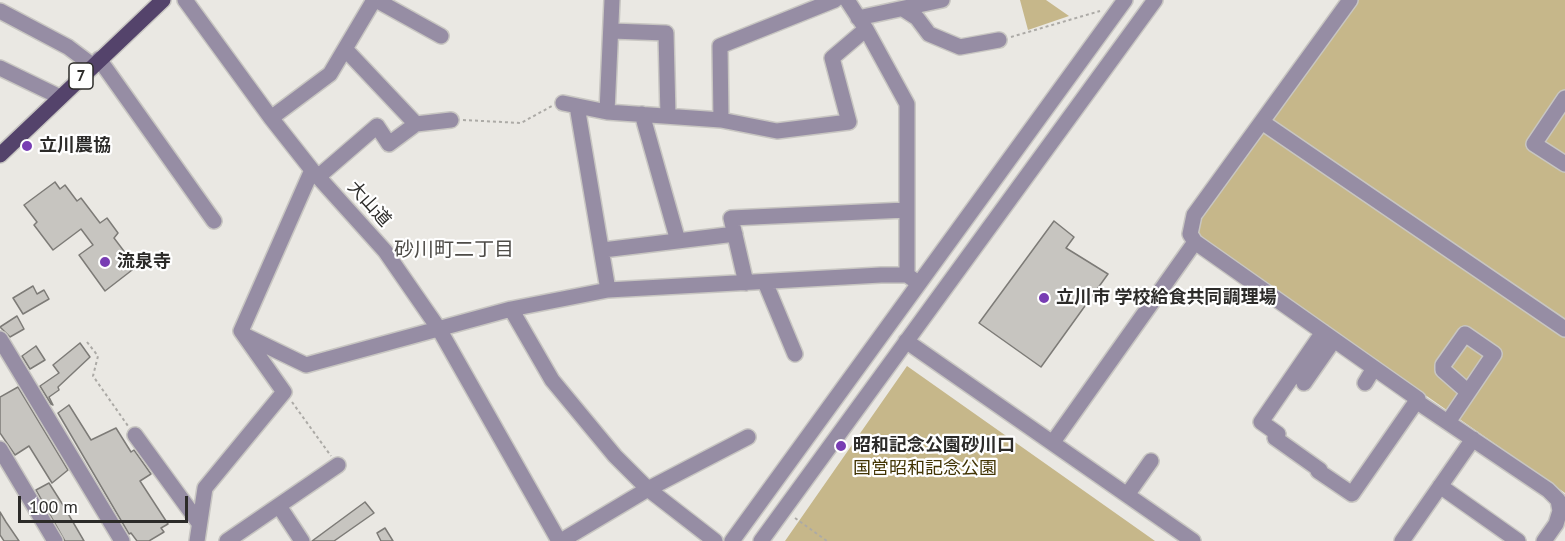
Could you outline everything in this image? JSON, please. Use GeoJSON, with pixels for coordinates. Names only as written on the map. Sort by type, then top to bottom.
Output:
{"type":"FeatureCollection","features":[{"type":"Feature","properties":{"kind":"main road","name":"7"},"geometry":{"type":"LineString","coordinates":[[0,155],[95,62],[164,0]]}},
{"type":"Feature","properties":{"kind":"street","name":"大山道"},"geometry":{"type":"LineString","coordinates":[[185,0],[271,118],[385,251],[439,329],[560,541]]}},
{"type":"Feature","properties":{"kind":"street"},"geometry":{"type":"LineString","coordinates":[[271,118],[330,74],[375,0],[441,36]]}},
{"type":"Feature","properties":{"kind":"street"},"geometry":{"type":"LineString","coordinates":[[607,112],[612,0]]}},
{"type":"Feature","properties":{"kind":"street"},"geometry":{"type":"LineString","coordinates":[[720,120],[720,46],[835,0]]}},
{"type":"Feature","properties":{"kind":"street"},"geometry":{"type":"LineString","coordinates":[[847,0],[907,104],[906,210],[914,280]]}},
{"type":"Feature","properties":{"kind":"street"},"geometry":{"type":"LineString","coordinates":[[608,290],[603,250],[570,104],[607,112],[720,120],[777,131],[849,122],[832,58],[862,23],[903,9],[942,0]]}},
{"type":"Feature","properties":{"kind":"street"},"geometry":{"type":"LineString","coordinates":[[732,541],[865,358],[914,280],[1125,0]]}},
{"type":"Feature","properties":{"kind":"street"},"geometry":{"type":"LineString","coordinates":[[761,541],[1155,0]]}},
{"type":"Feature","properties":{"kind":"street"},"geometry":{"type":"LineString","coordinates":[[1350,0],[1194,215],[1190,234],[1195,242],[1374,369],[1418,396]]}},
{"type":"Feature","properties":{"kind":"street"},"geometry":{"type":"LineString","coordinates":[[903,9],[917,18],[929,34],[960,47],[999,40]]}},
{"type":"Feature","properties":{"kind":"street"},"geometry":{"type":"LineString","coordinates":[[0,11],[95,62],[214,221]]}},
{"type":"Feature","properties":{"kind":"street"},"geometry":{"type":"LineString","coordinates":[[612,31],[666,33],[668,116]]}},
{"type":"Feature","properties":{"kind":"street"},"geometry":{"type":"LineString","coordinates":[[346,50],[416,124]]}},
{"type":"Feature","properties":{"kind":"street"},"geometry":{"type":"LineString","coordinates":[[0,68],[60,96]]}},
{"type":"Feature","properties":{"kind":"street"},"geometry":{"type":"LineString","coordinates":[[1565,98],[1534,144],[1565,164]]}},
{"type":"Feature","properties":{"kind":"street"},"geometry":{"type":"LineString","coordinates":[[642,114],[678,241]]}},
{"type":"Feature","properties":{"kind":"street"},"geometry":{"type":"LineString","coordinates":[[197,541],[205,488],[284,392],[241,331],[316,173],[377,126],[389,144],[416,124],[451,120]]}},
{"type":"Feature","properties":{"kind":"street"},"geometry":{"type":"LineString","coordinates":[[1262,122],[1565,329]]}},
{"type":"Feature","properties":{"kind":"street"},"geometry":{"type":"LineString","coordinates":[[746,283],[731,218],[906,210]]}},
{"type":"Feature","properties":{"kind":"street"},"geometry":{"type":"LineString","coordinates":[[603,250],[735,234]]}},
{"type":"Feature","properties":{"kind":"street"},"geometry":{"type":"LineString","coordinates":[[1053,442],[1195,242]]}},
{"type":"Feature","properties":{"kind":"street"},"geometry":{"type":"LineString","coordinates":[[244,335],[306,365],[510,309],[608,290],[765,282],[914,280]]}},
{"type":"Feature","properties":{"kind":"street"},"geometry":{"type":"LineString","coordinates":[[765,282],[795,354]]}},
{"type":"Feature","properties":{"kind":"street"},"geometry":{"type":"LineString","coordinates":[[510,309],[552,380],[615,456],[648,489],[715,541]]}},
{"type":"Feature","properties":{"kind":"street"},"geometry":{"type":"LineString","coordinates":[[1310,380],[1328,336]]}},
{"type":"Feature","properties":{"kind":"street"},"geometry":{"type":"LineString","coordinates":[[1328,336],[1261,422],[1278,434],[1275,438],[1352,494],[1418,396]]}},
{"type":"Feature","properties":{"kind":"street"},"geometry":{"type":"LineString","coordinates":[[0,339],[122,541]]}},
{"type":"Feature","properties":{"kind":"street"},"geometry":{"type":"LineString","coordinates":[[906,341],[1193,541]]}},
{"type":"Feature","properties":{"kind":"street"},"geometry":{"type":"LineString","coordinates":[[865,358],[883,372]]}},
{"type":"Feature","properties":{"kind":"street"},"geometry":{"type":"LineString","coordinates":[[1365,383],[1374,369]]}},
{"type":"Feature","properties":{"kind":"street"},"geometry":{"type":"LineString","coordinates":[[1448,422],[1468,392]]}},
{"type":"Feature","properties":{"kind":"street"},"geometry":{"type":"LineString","coordinates":[[1418,396],[1419,403],[1548,490],[1558,500],[1560,511],[1556,524],[1544,541]]}},
{"type":"Feature","properties":{"kind":"street"},"geometry":{"type":"LineString","coordinates":[[135,435],[199,523]]}},
{"type":"Feature","properties":{"kind":"street"},"geometry":{"type":"LineString","coordinates":[[560,541],[648,489],[748,437]]}},
{"type":"Feature","properties":{"kind":"street"},"geometry":{"type":"LineString","coordinates":[[1405,540],[1473,439]]}},
{"type":"Feature","properties":{"kind":"street"},"geometry":{"type":"LineString","coordinates":[[0,449],[55,541]]}},
{"type":"Feature","properties":{"kind":"street"},"geometry":{"type":"LineString","coordinates":[[1127,495],[1151,461]]}},
{"type":"Feature","properties":{"kind":"street"},"geometry":{"type":"LineString","coordinates":[[228,541],[338,465]]}},
{"type":"Feature","properties":{"kind":"street"},"geometry":{"type":"LineString","coordinates":[[1440,486],[1518,541]]}},
{"type":"Feature","properties":{"kind":"street"},"geometry":{"type":"LineString","coordinates":[[279,506],[302,541]]}},
{"type":"Feature","properties":{"kind":"path"},"geometry":{"type":"LineString","coordinates":[[999,40],[1107,9]]}},
{"type":"Feature","properties":{"kind":"path"},"geometry":{"type":"LineString","coordinates":[[451,120],[521,123],[549,106],[570,104]]}},
{"type":"Feature","properties":{"kind":"path"},"geometry":{"type":"LineString","coordinates":[[87,342],[98,356],[93,376],[135,435]]}},
{"type":"Feature","properties":{"kind":"path"},"geometry":{"type":"LineString","coordinates":[[284,392],[338,465]]}},
{"type":"Feature","properties":{"kind":"path"},"geometry":{"type":"LineString","coordinates":[[784,510],[827,541]]}},
{"type":"Feature","properties":{"kind":"green space"},"geometry":{"type":"Polygon","coordinates":[[[1020,0],[1046,0],[1069,16],[1028,30],[1020,0]]]}},
{"type":"Feature","properties":{"kind":"green space"},"geometry":{"type":"Polygon","coordinates":[[[1357,0],[1565,0],[1565,493],[1200,237],[1197,229],[1199,220],[1357,0]]]}},
{"type":"Feature","properties":{"kind":"green space","name":"国営昭和記念公園"},"geometry":{"type":"Polygon","coordinates":[[[907,366],[1019,445],[1155,541],[785,541],[907,366]]]}},
{"type":"Feature","properties":{"kind":"building"},"geometry":{"type":"Polygon","coordinates":[[[55,182],[60,189],[65,185],[77,201],[81,198],[100,223],[107,218],[118,233],[114,238],[136,267],[105,291],[79,255],[93,245],[81,229],[53,250],[34,225],[37,222],[24,205],[55,182]]]}},
{"type":"Feature","properties":{"kind":"building","name":"立川市 学校給食共同調理場"},"geometry":{"type":"Polygon","coordinates":[[[1054,221],[1074,237],[1066,248],[1108,274],[1041,367],[979,323],[1054,221]]]}},
{"type":"Feature","properties":{"kind":"building"},"geometry":{"type":"Polygon","coordinates":[[[33,286],[37,294],[44,290],[49,299],[23,314],[13,298],[33,286]]]}},
{"type":"Feature","properties":{"kind":"building"},"geometry":{"type":"Polygon","coordinates":[[[17,316],[24,329],[10,337],[0,327],[17,316]]]}},
{"type":"Feature","properties":{"kind":"building"},"geometry":{"type":"Polygon","coordinates":[[[80,343],[90,357],[58,387],[59,390],[49,397],[53,405],[40,386],[59,373],[53,365],[80,343]]]}},
{"type":"Feature","properties":{"kind":"building"},"geometry":{"type":"Polygon","coordinates":[[[36,346],[45,360],[30,369],[22,356],[36,346]]]}},
{"type":"Feature","properties":{"kind":"building"},"geometry":{"type":"Polygon","coordinates":[[[18,387],[68,470],[52,483],[29,446],[15,455],[0,433],[0,397],[18,387]]]}},
{"type":"Feature","properties":{"kind":"building"},"geometry":{"type":"Polygon","coordinates":[[[69,405],[91,440],[116,428],[131,452],[134,450],[151,474],[140,481],[168,524],[161,528],[164,532],[149,541],[137,541],[131,533],[129,534],[58,413],[69,405]]]}},
{"type":"Feature","properties":{"kind":"building"},"geometry":{"type":"Polygon","coordinates":[[[49,483],[84,541],[65,541],[36,490],[49,483]]]}},
{"type":"Feature","properties":{"kind":"building"},"geometry":{"type":"Polygon","coordinates":[[[365,502],[374,513],[334,541],[312,541],[365,502]]]}},
{"type":"Feature","properties":{"kind":"building"},"geometry":{"type":"Polygon","coordinates":[[[0,512],[19,541],[4,541],[0,535],[0,512]]]}},
{"type":"Feature","properties":{"kind":"building"},"geometry":{"type":"Polygon","coordinates":[[[385,528],[393,541],[381,541],[377,533],[385,528]]]}},
{"type":"Feature","properties":{"kind":"place","name":"立川農協"},"geometry":{"type":"Point","coordinates":[27,146]}},
{"type":"Feature","properties":{"kind":"place","name":"流泉寺"},"geometry":{"type":"Point","coordinates":[105,262]}},
{"type":"Feature","properties":{"kind":"place","name":"立川市 学校給食共同調理場"},"geometry":{"type":"Point","coordinates":[1044,298]}},
{"type":"Feature","properties":{"kind":"place","name":"昭和記念公園砂川口"},"geometry":{"type":"Point","coordinates":[841,446]}},
{"type":"Feature","properties":{"kind":"district","name":"砂川町二丁目"},"geometry":{"type":"Point","coordinates":[454,250]}}]}
